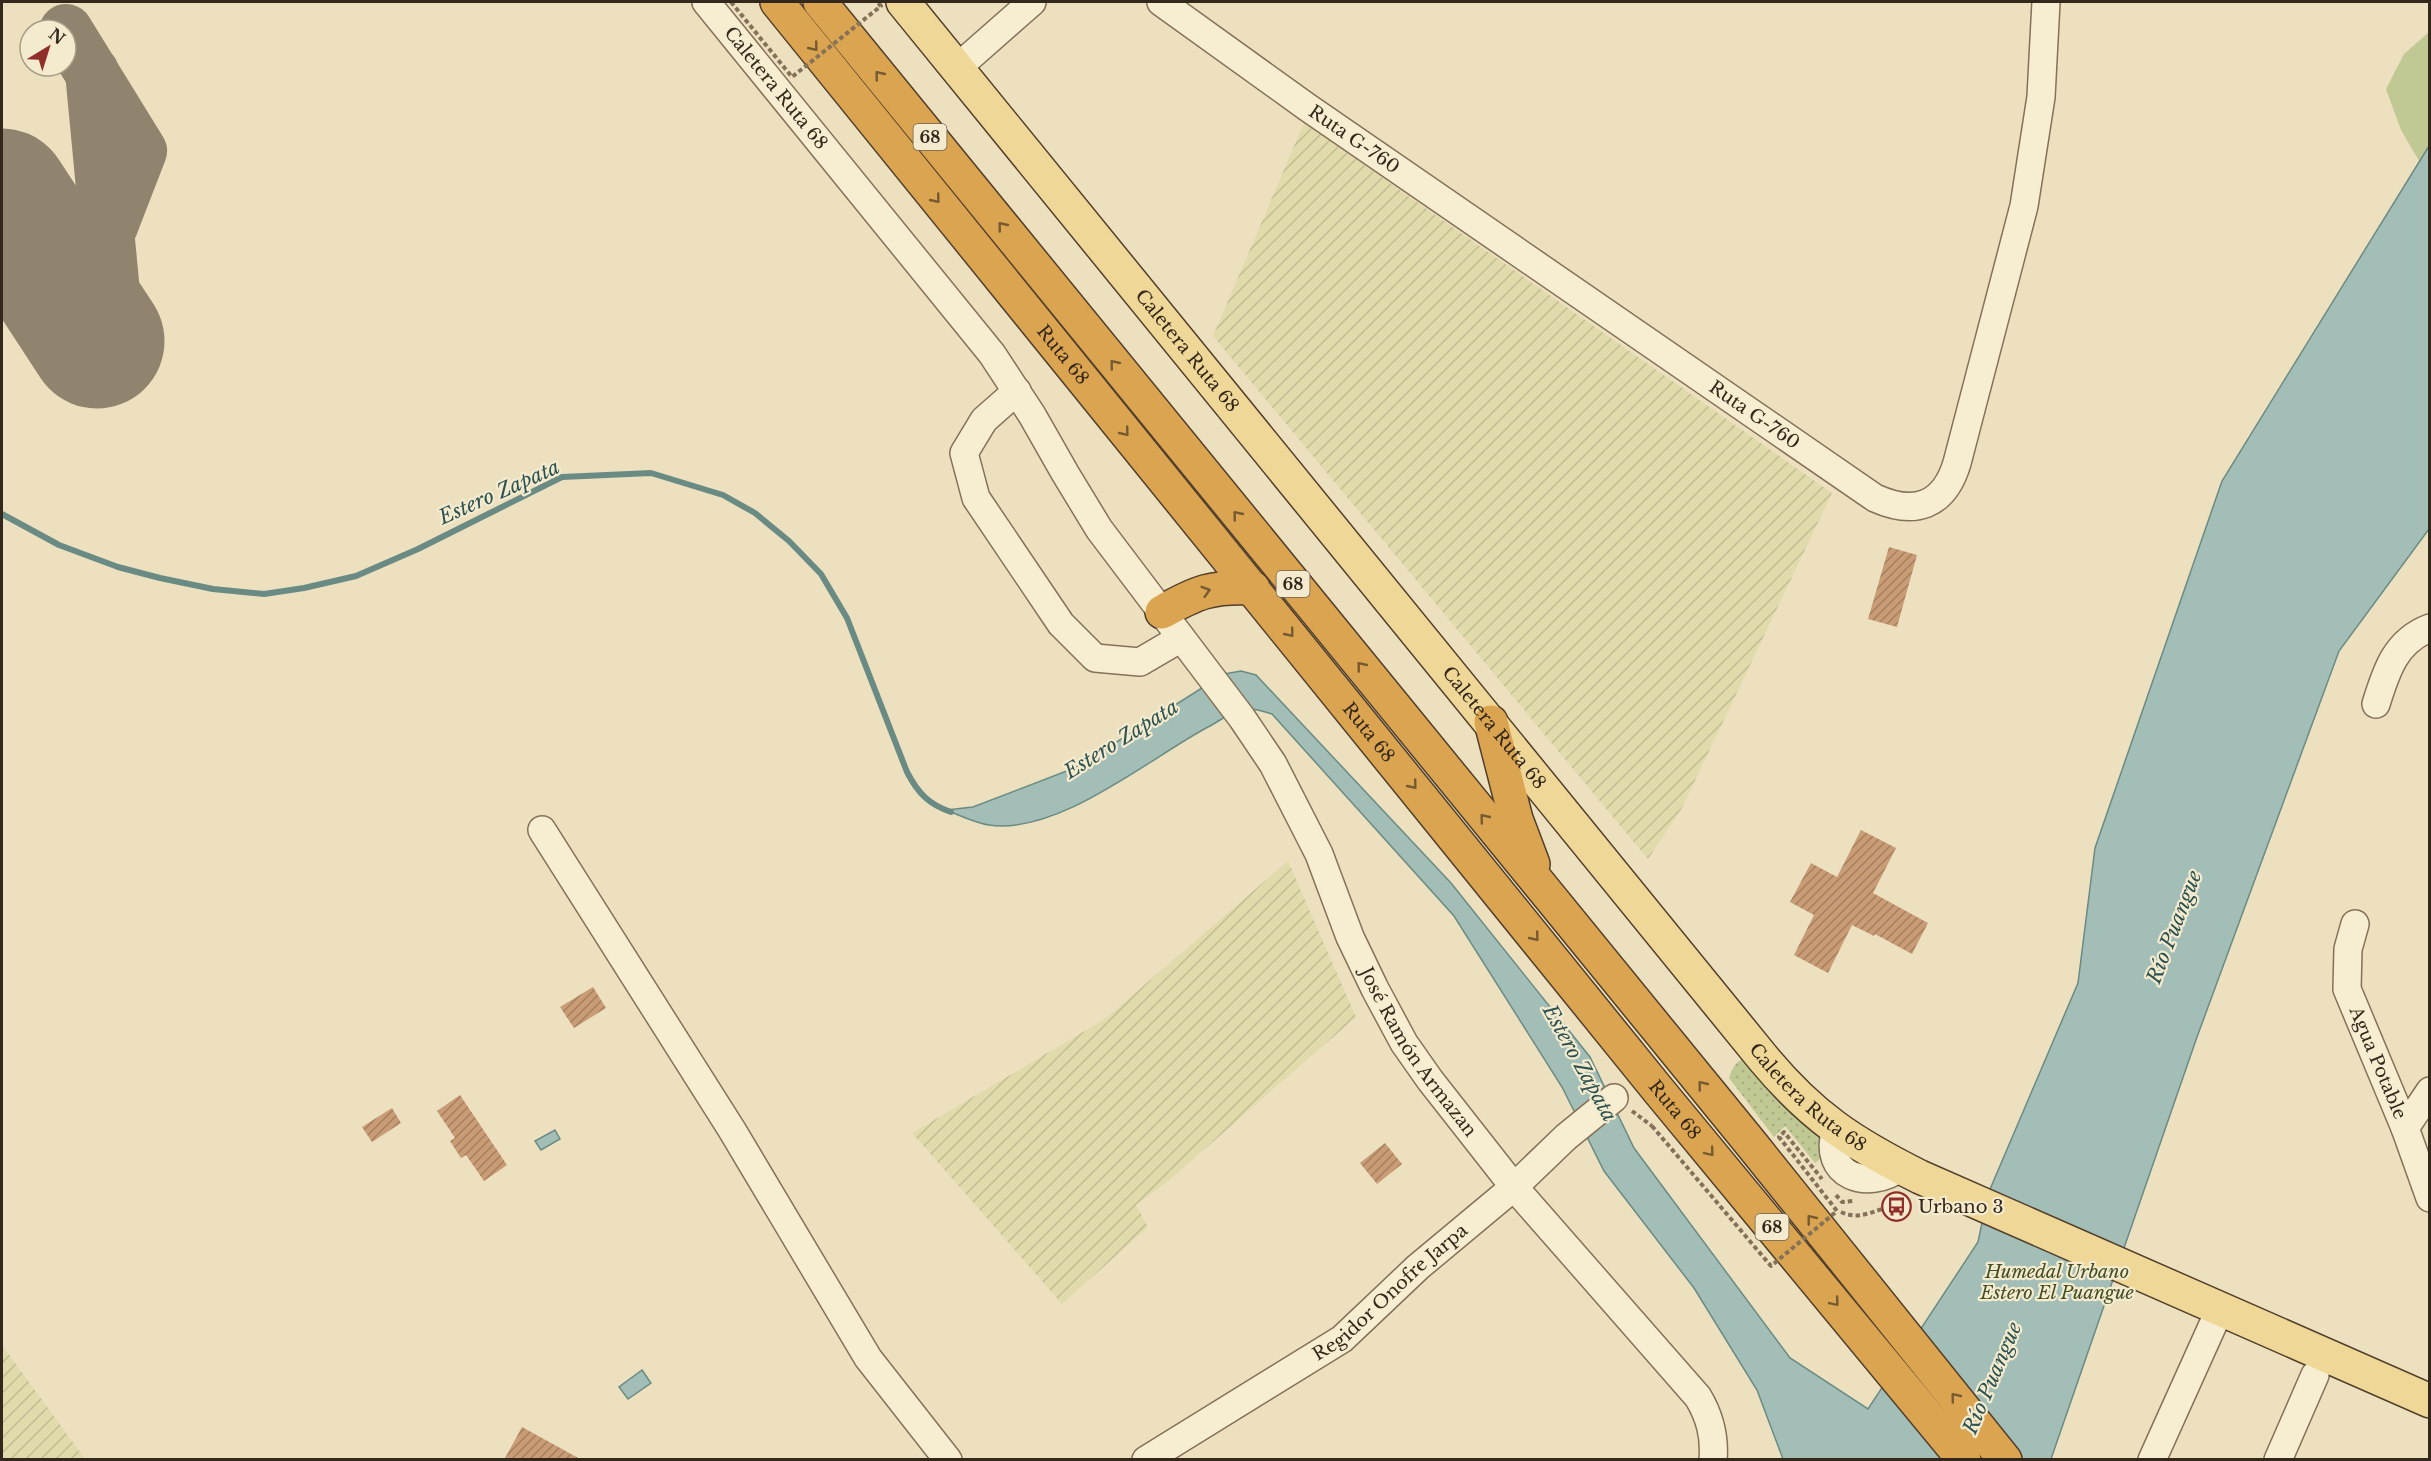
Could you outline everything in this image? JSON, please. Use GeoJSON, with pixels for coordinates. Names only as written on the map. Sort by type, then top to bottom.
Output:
{"type":"FeatureCollection","features":[{"type":"Feature","properties":{"kind":"highway","name":"Ruta 68"},"geometry":{"type":"LineString","coordinates":[[777,2],[1659,1091],[1965,1460]]}},
{"type":"Feature","properties":{"kind":"highway","name":"Ruta 68"},"geometry":{"type":"LineString","coordinates":[[820,2],[2005,1460]]}},
{"type":"Feature","properties":{"kind":"highway"},"geometry":{"type":"LineString","coordinates":[[1172,625],[1205,590],[1226,587],[1253,588]]}},
{"type":"Feature","properties":{"kind":"highway"},"geometry":{"type":"LineString","coordinates":[[1491,722],[1516,819],[1547,896]]}},
{"type":"Feature","properties":{"kind":"main road","name":"Caletera Ruta 68"},"geometry":{"type":"LineString","coordinates":[[903,2],[1798,1098],[1836,1130],[1864,1148],[1969,1200],[2430,1401]]}},
{"type":"Feature","properties":{"kind":"street","name":"Caletera Ruta 68"},"geometry":{"type":"LineString","coordinates":[[706,2],[970,325],[1017,391],[1099,529],[1172,625]]}},
{"type":"Feature","properties":{"kind":"street"},"geometry":{"type":"LineString","coordinates":[[957,68],[1032,2]]}},
{"type":"Feature","properties":{"kind":"street","name":"Ruta G-760"},"geometry":{"type":"LineString","coordinates":[[1161,2],[1289,94],[1875,498],[1893,506],[1911,507],[1922,505],[1945,489],[1953,478],[2024,206],[2041,97],[2046,2]]}},
{"type":"Feature","properties":{"kind":"street"},"geometry":{"type":"LineString","coordinates":[[1017,391],[984,420],[964,453],[976,498],[1060,624],[1095,658],[1140,662],[1172,625]]}},
{"type":"Feature","properties":{"kind":"street","name":"José Ramón Armazan"},"geometry":{"type":"LineString","coordinates":[[1172,625],[1242,718],[1273,764],[1319,854],[1350,937],[1404,1042],[1430,1080],[1514,1187],[1698,1397],[1711,1426],[1713,1460]]}},
{"type":"Feature","properties":{"kind":"street"},"geometry":{"type":"LineString","coordinates":[[2376,704],[2386,669],[2401,646],[2413,635],[2430,628]]}},
{"type":"Feature","properties":{"kind":"street"},"geometry":{"type":"LineString","coordinates":[[543,830],[732,1130],[868,1358],[948,1460]]}},
{"type":"Feature","properties":{"kind":"street","name":"Agua Potable"},"geometry":{"type":"LineString","coordinates":[[2355,924],[2348,949],[2347,988],[2405,1128],[2430,1198]]}},
{"type":"Feature","properties":{"kind":"street"},"geometry":{"type":"LineString","coordinates":[[2405,1128],[2430,1091]]}},
{"type":"Feature","properties":{"kind":"street","name":"Regidor Onofre Jarpa"},"geometry":{"type":"LineString","coordinates":[[1146,1460],[1342,1339],[1418,1267],[1514,1187],[1566,1137],[1614,1098]]}},
{"type":"Feature","properties":{"kind":"street"},"geometry":{"type":"LineString","coordinates":[[2152,1460],[2213,1306]]}},
{"type":"Feature","properties":{"kind":"street"},"geometry":{"type":"LineString","coordinates":[[2278,1460],[2315,1375]]}},
{"type":"Feature","properties":{"kind":"path"},"geometry":{"type":"LineString","coordinates":[[731,2],[792,77],[881,6],[877,2]]}},
{"type":"Feature","properties":{"kind":"path"},"geometry":{"type":"LineString","coordinates":[[1652,1126],[1771,1266],[1837,1211]]}},
{"type":"Feature","properties":{"kind":"path"},"geometry":{"type":"LineString","coordinates":[[1865,1201],[1842,1202],[1784,1132],[1779,1137],[1837,1211],[1852,1217],[1864,1215],[1882,1209],[1887,1200]]}},
{"type":"Feature","properties":{"kind":"path"},"geometry":{"type":"LineString","coordinates":[[1876,1201],[1911,1198]]}},
{"type":"Feature","properties":{"kind":"shaded area"},"geometry":{"type":"Polygon","coordinates":[[[1304,123],[1832,493],[1682,808],[1648,859],[1213,336],[1304,123]]]}},
{"type":"Feature","properties":{"kind":"shaded area"},"geometry":{"type":"Polygon","coordinates":[[[1288,861],[1356,1017],[1167,1182],[1136,1205],[1148,1227],[1062,1304],[912,1133],[1105,1019],[1288,861]]]}},
{"type":"Feature","properties":{"kind":"shaded area"},"geometry":{"type":"Polygon","coordinates":[[[2,1345],[85,1459],[2,1459],[2,1345]]]}},
{"type":"Feature","properties":{"kind":"green space"},"geometry":{"type":"Polygon","coordinates":[[[2429,32],[2429,178],[2401,130],[2386,89],[2404,54],[2429,32]]]}},
{"type":"Feature","properties":{"kind":"green space"},"geometry":{"type":"Polygon","coordinates":[[[1750,1057],[1821,1138],[1821,1158],[1815,1163],[1785,1126],[1774,1137],[1729,1078],[1736,1064],[1750,1057]]]}},
{"type":"Feature","properties":{"kind":"water","name":"Río Puangue"},"geometry":{"type":"Polygon","coordinates":[[[2429,146],[2429,529],[2339,651],[2197,1037],[2051,1459],[1783,1459],[1757,1390],[1694,1288],[1604,1171],[1562,1087],[1454,916],[1272,714],[1248,709],[1232,713],[1102,792],[1073,807],[1044,818],[1016,825],[989,825],[946,810],[973,807],[1077,767],[1224,674],[1241,671],[1256,675],[1451,883],[1590,1057],[1634,1148],[1790,1358],[1868,1409],[1978,1242],[1988,1194],[2078,983],[2095,848],[2222,481],[2429,146]]]}},
{"type":"Feature","properties":{"kind":"water"},"geometry":{"type":"Polygon","coordinates":[[[555,1130],[560,1139],[541,1150],[535,1141],[555,1130]]]}},
{"type":"Feature","properties":{"kind":"water"},"geometry":{"type":"Polygon","coordinates":[[[642,1370],[651,1383],[628,1399],[619,1387],[642,1370]]]}},
{"type":"Feature","properties":{"kind":"building"},"geometry":{"type":"Polygon","coordinates":[[[1889,547],[1917,555],[1897,627],[1868,619],[1889,547]]]}},
{"type":"Feature","properties":{"kind":"building"},"geometry":{"type":"Polygon","coordinates":[[[1861,830],[1896,848],[1873,893],[1928,923],[1912,954],[1875,934],[1874,936],[1852,925],[1828,973],[1794,955],[1814,915],[1790,902],[1811,863],[1837,877],[1861,830]]]}},
{"type":"Feature","properties":{"kind":"building"},"geometry":{"type":"Polygon","coordinates":[[[593,987],[606,1008],[574,1028],[560,1007],[593,987]]]}},
{"type":"Feature","properties":{"kind":"building"},"geometry":{"type":"Polygon","coordinates":[[[460,1095],[507,1165],[484,1181],[466,1155],[461,1158],[450,1141],[455,1138],[437,1111],[460,1095]]]}},
{"type":"Feature","properties":{"kind":"building"},"geometry":{"type":"Polygon","coordinates":[[[392,1108],[401,1123],[372,1142],[362,1127],[392,1108]]]}},
{"type":"Feature","properties":{"kind":"building"},"geometry":{"type":"Polygon","coordinates":[[[1385,1143],[1402,1164],[1377,1184],[1360,1163],[1385,1143]]]}},
{"type":"Feature","properties":{"kind":"building"},"geometry":{"type":"Polygon","coordinates":[[[522,1427],[582,1460],[504,1460],[522,1427]]]}},
{"type":"Feature","properties":{"kind":"waterway","name":"Estero Zapata"},"geometry":{"type":"LineString","coordinates":[[2,514],[59,545],[118,567],[213,589],[264,594],[356,576],[418,549],[562,477],[651,473],[723,495],[755,513],[789,541],[821,574],[847,618],[907,772],[924,797],[951,812]]}},
{"type":"Feature","properties":{"kind":"taxiway"},"geometry":{"type":"LineString","coordinates":[[78,50],[140,151],[111,226]]}},
{"type":"Feature","properties":{"kind":"taxiway"},"geometry":{"type":"LineString","coordinates":[[92,72],[112,282],[110,321],[97,341]]}},
{"type":"Feature","properties":{"kind":"runway"},"geometry":{"type":"LineString","coordinates":[[2,196],[97,341]]}},
{"type":"Feature","properties":{"kind":"place","name":"Urbano 3"},"geometry":{"type":"Point","coordinates":[1897,1207]}},
{"type":"Feature","properties":{"kind":"park label","name":"Humedal Urbano Estero El Puangue"},"geometry":{"type":"Point","coordinates":[2057,1282]}}]}
